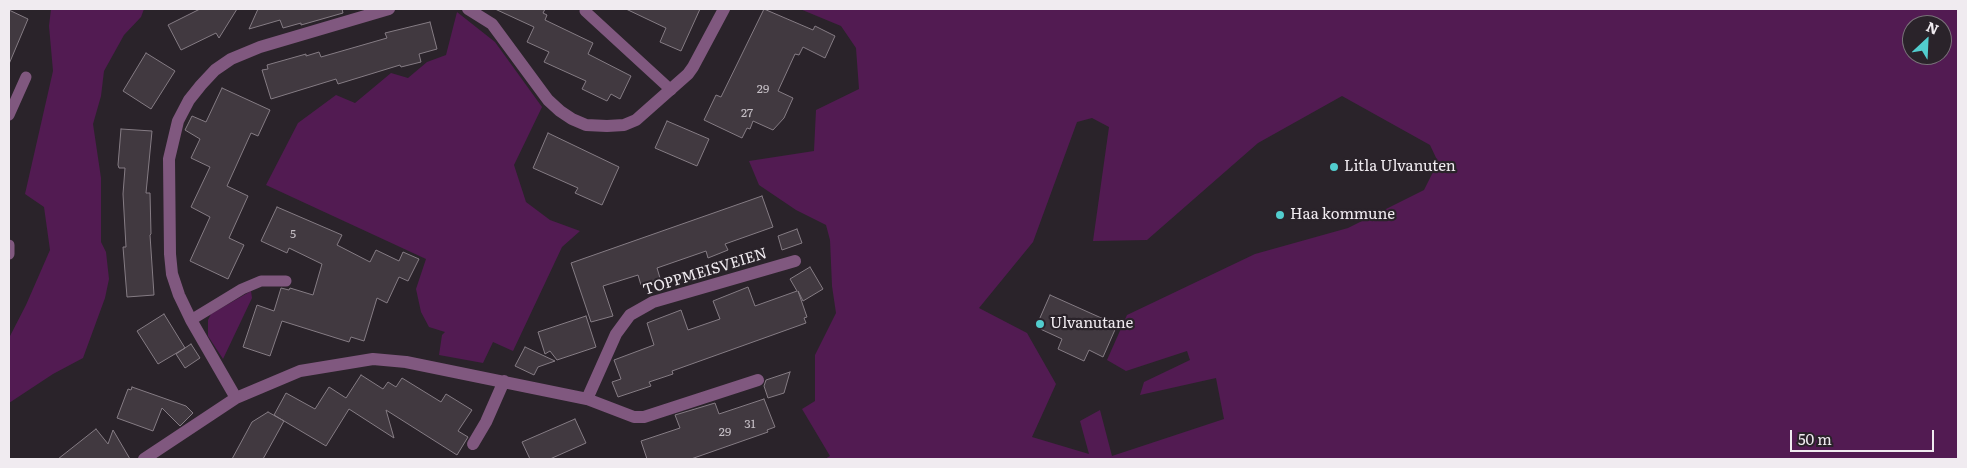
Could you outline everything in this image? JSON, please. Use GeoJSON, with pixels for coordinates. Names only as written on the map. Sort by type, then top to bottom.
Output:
{"type":"FeatureCollection","features":[{"type":"Feature","properties":{"kind":"street"},"geometry":{"type":"LineString","coordinates":[[236,398],[190,320],[172,274],[169,159],[178,120],[188,100],[215,70],[232,59],[260,47],[389,9]]}},
{"type":"Feature","properties":{"kind":"street"},"geometry":{"type":"LineString","coordinates":[[468,9],[492,24],[548,100],[560,111],[572,119],[586,124],[607,126],[624,125],[636,120],[671,90],[693,67],[724,9]]}},
{"type":"Feature","properties":{"kind":"street","name":"TOPPMEISVEIEN"},"geometry":{"type":"LineString","coordinates":[[587,398],[616,334],[630,315],[653,302],[795,261]]}},
{"type":"Feature","properties":{"kind":"street"},"geometry":{"type":"LineString","coordinates":[[144,459],[236,398],[300,371],[373,359],[406,362],[587,398],[634,417],[644,417],[758,380]]}},
{"type":"Feature","properties":{"kind":"street"},"geometry":{"type":"LineString","coordinates":[[473,444],[486,422],[504,381]]}},
{"type":"Feature","properties":{"kind":"lane"},"geometry":{"type":"LineString","coordinates":[[585,11],[671,90]]}},
{"type":"Feature","properties":{"kind":"lane"},"geometry":{"type":"LineString","coordinates":[[9,115],[26,76]]}},
{"type":"Feature","properties":{"kind":"lane"},"geometry":{"type":"LineString","coordinates":[[9,245],[9,254]]}},
{"type":"Feature","properties":{"kind":"lane"},"geometry":{"type":"LineString","coordinates":[[190,320],[242,289],[261,281],[286,281]]}},
{"type":"Feature","properties":{"kind":"shaded area"},"geometry":{"type":"Polygon","coordinates":[[[51,9],[144,9],[141,17],[124,35],[104,71],[101,96],[93,124],[101,178],[101,242],[106,252],[109,279],[105,298],[83,358],[53,374],[9,403],[9,338],[50,250],[44,207],[25,194],[53,71],[49,26],[51,9]]]}},
{"type":"Feature","properties":{"kind":"shaded area"},"geometry":{"type":"Polygon","coordinates":[[[800,9],[1958,9],[1958,459],[825,459],[830,456],[802,409],[815,401],[815,355],[836,313],[832,286],[830,240],[826,225],[796,210],[759,185],[749,161],[814,151],[816,110],[859,89],[856,48],[841,26],[800,9]],[[1342,96],[1258,143],[1147,240],[1093,241],[1109,127],[1092,118],[1077,122],[1033,242],[979,308],[1027,333],[1056,384],[1032,437],[1089,454],[1080,421],[1100,410],[1112,456],[1224,419],[1216,378],[1140,395],[1144,382],[1190,360],[1187,351],[1126,371],[1107,360],[1127,315],[1255,254],[1348,228],[1424,190],[1438,162],[1430,145],[1342,96]]]}},
{"type":"Feature","properties":{"kind":"shaded area"},"geometry":{"type":"Polygon","coordinates":[[[457,12],[495,42],[542,107],[514,165],[526,202],[550,220],[580,231],[562,247],[513,351],[493,342],[483,363],[439,355],[442,335],[445,332],[429,327],[421,312],[416,289],[426,259],[266,185],[298,123],[336,95],[355,103],[391,73],[408,78],[427,62],[446,55],[457,12]]]}},
{"type":"Feature","properties":{"kind":"shaded area"},"geometry":{"type":"Polygon","coordinates":[[[251,291],[252,298],[223,359],[208,336],[208,320],[211,314],[251,291]]]}},
{"type":"Feature","properties":{"kind":"building"},"geometry":{"type":"Polygon","coordinates":[[[200,9],[237,9],[219,38],[216,33],[181,50],[168,25],[200,9]]]}},
{"type":"Feature","properties":{"kind":"building"},"geometry":{"type":"Polygon","coordinates":[[[258,9],[342,9],[343,13],[301,25],[301,23],[283,28],[280,20],[249,29],[258,9]]]}},
{"type":"Feature","properties":{"kind":"building"},"geometry":{"type":"Polygon","coordinates":[[[495,9],[545,9],[543,13],[547,15],[545,20],[593,43],[588,54],[631,76],[620,99],[611,94],[607,101],[582,89],[586,81],[544,62],[549,52],[527,42],[534,27],[495,9]]]}},
{"type":"Feature","properties":{"kind":"building"},"geometry":{"type":"Polygon","coordinates":[[[626,9],[700,9],[681,51],[660,42],[666,28],[626,9]]]}},
{"type":"Feature","properties":{"kind":"building"},"geometry":{"type":"Polygon","coordinates":[[[764,9],[813,30],[815,26],[835,36],[825,58],[803,47],[799,55],[795,54],[778,91],[793,98],[784,118],[773,130],[753,121],[750,129],[747,128],[742,138],[704,120],[716,95],[721,97],[764,9]]]}},
{"type":"Feature","properties":{"kind":"building"},"geometry":{"type":"Polygon","coordinates":[[[9,10],[28,19],[9,64],[9,10]]]}},
{"type":"Feature","properties":{"kind":"building"},"geometry":{"type":"Polygon","coordinates":[[[430,22],[437,49],[419,54],[421,62],[401,67],[400,65],[338,84],[336,79],[271,99],[262,70],[268,69],[267,65],[319,52],[321,57],[387,38],[385,33],[430,22]]]}},
{"type":"Feature","properties":{"kind":"building"},"geometry":{"type":"Polygon","coordinates":[[[146,53],[175,71],[151,109],[123,91],[146,53]]]}},
{"type":"Feature","properties":{"kind":"building"},"geometry":{"type":"Polygon","coordinates":[[[222,88],[270,110],[258,136],[251,133],[227,186],[248,196],[229,238],[244,245],[228,279],[190,261],[210,217],[191,207],[210,167],[191,158],[200,139],[185,130],[192,116],[206,122],[222,88]]]}},
{"type":"Feature","properties":{"kind":"building"},"geometry":{"type":"Polygon","coordinates":[[[667,121],[709,139],[697,166],[655,148],[667,121]]]}},
{"type":"Feature","properties":{"kind":"building"},"geometry":{"type":"Polygon","coordinates":[[[121,129],[152,131],[146,193],[150,193],[150,235],[154,295],[127,297],[123,247],[126,247],[123,194],[125,168],[119,168],[118,165],[121,129]]]}},
{"type":"Feature","properties":{"kind":"building"},"geometry":{"type":"Polygon","coordinates":[[[548,133],[619,167],[602,205],[575,193],[578,188],[533,168],[548,133]]]}},
{"type":"Feature","properties":{"kind":"building"},"geometry":{"type":"Polygon","coordinates":[[[762,196],[773,227],[725,244],[728,250],[708,258],[706,251],[657,268],[660,278],[641,285],[638,275],[603,286],[613,316],[591,322],[571,263],[762,196]]]}},
{"type":"Feature","properties":{"kind":"building"},"geometry":{"type":"Polygon","coordinates":[[[277,207],[342,235],[337,245],[370,262],[376,250],[399,261],[403,252],[419,259],[408,281],[399,277],[387,303],[377,298],[364,341],[351,337],[349,342],[282,321],[270,356],[243,347],[257,305],[274,311],[281,288],[289,290],[290,288],[313,295],[322,264],[289,248],[287,253],[261,241],[277,207]]]}},
{"type":"Feature","properties":{"kind":"building"},"geometry":{"type":"Polygon","coordinates":[[[797,229],[802,243],[782,250],[778,236],[797,229]]]}},
{"type":"Feature","properties":{"kind":"building"},"geometry":{"type":"Polygon","coordinates":[[[810,267],[823,289],[803,301],[798,291],[807,317],[804,318],[806,323],[672,371],[673,374],[649,382],[651,386],[618,397],[612,382],[621,379],[614,360],[654,345],[647,323],[681,310],[688,330],[720,319],[713,301],[748,287],[755,306],[797,291],[790,279],[810,267]]]}},
{"type":"Feature","properties":{"kind":"building"},"geometry":{"type":"Polygon","coordinates":[[[1050,295],[1117,325],[1103,357],[1089,350],[1084,361],[1058,349],[1062,339],[1036,327],[1050,295]]]}},
{"type":"Feature","properties":{"kind":"building"},"geometry":{"type":"Polygon","coordinates":[[[164,314],[185,348],[158,364],[137,331],[164,314]]]}},
{"type":"Feature","properties":{"kind":"building"},"geometry":{"type":"Polygon","coordinates":[[[586,316],[596,347],[557,360],[550,351],[545,354],[538,332],[586,316]]]}},
{"type":"Feature","properties":{"kind":"building"},"geometry":{"type":"Polygon","coordinates":[[[191,344],[200,358],[185,368],[176,354],[191,344]]]}},
{"type":"Feature","properties":{"kind":"building"},"geometry":{"type":"Polygon","coordinates":[[[525,347],[555,361],[538,367],[534,375],[515,366],[525,347]]]}},
{"type":"Feature","properties":{"kind":"building"},"geometry":{"type":"Polygon","coordinates":[[[790,372],[784,393],[768,398],[764,386],[766,380],[790,372]]]}},
{"type":"Feature","properties":{"kind":"building"},"geometry":{"type":"Polygon","coordinates":[[[361,375],[383,389],[388,382],[396,387],[402,378],[441,402],[446,394],[472,410],[458,431],[468,437],[457,455],[386,410],[394,438],[349,409],[326,446],[274,415],[286,393],[315,409],[329,387],[346,398],[361,375]]]}},
{"type":"Feature","properties":{"kind":"building"},"geometry":{"type":"Polygon","coordinates":[[[132,387],[186,406],[193,413],[180,426],[162,408],[153,431],[117,418],[128,389],[131,390],[132,387]]]}},
{"type":"Feature","properties":{"kind":"building"},"geometry":{"type":"Polygon","coordinates":[[[764,399],[775,427],[767,430],[768,432],[691,459],[647,459],[641,441],[680,428],[675,415],[715,403],[719,414],[764,399]]]}},
{"type":"Feature","properties":{"kind":"building"},"geometry":{"type":"Polygon","coordinates":[[[268,412],[284,421],[263,459],[232,459],[252,422],[268,412]]]}},
{"type":"Feature","properties":{"kind":"building"},"geometry":{"type":"Polygon","coordinates":[[[575,419],[586,443],[550,459],[530,459],[522,442],[575,419]]]}},
{"type":"Feature","properties":{"kind":"building"},"geometry":{"type":"Polygon","coordinates":[[[96,429],[108,444],[113,430],[130,459],[58,459],[96,429]]]}},
{"type":"Feature","properties":{"kind":"place","name":"Litla Ulvanuten"},"geometry":{"type":"Point","coordinates":[1334,167]}},
{"type":"Feature","properties":{"kind":"place","name":"Haa kommune"},"geometry":{"type":"Point","coordinates":[1280,215]}},
{"type":"Feature","properties":{"kind":"place","name":"Ulvanutane"},"geometry":{"type":"Point","coordinates":[1040,324]}}]}
